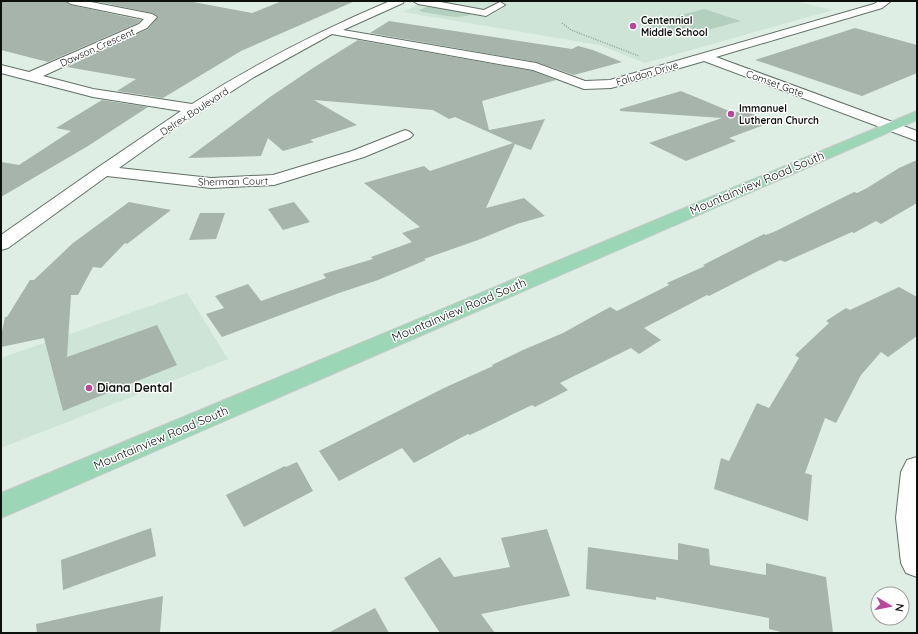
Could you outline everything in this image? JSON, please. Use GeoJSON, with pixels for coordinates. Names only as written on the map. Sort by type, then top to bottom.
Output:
{"type":"FeatureCollection","features":[{"type":"Feature","properties":{"kind":"main road","name":"Mountainview Road South"},"geometry":{"type":"LineString","coordinates":[[1,506],[917,115]]}},
{"type":"Feature","properties":{"kind":"street","name":"Dawson Crescent"},"geometry":{"type":"LineString","coordinates":[[30,77],[143,26],[152,17],[71,1]]}},
{"type":"Feature","properties":{"kind":"street","name":"Delrex Boulevard"},"geometry":{"type":"LineString","coordinates":[[1,244],[103,171],[194,109],[288,52],[395,1]]}},
{"type":"Feature","properties":{"kind":"street"},"geometry":{"type":"LineString","coordinates":[[418,1],[443,3],[486,12],[500,4]]}},
{"type":"Feature","properties":{"kind":"street","name":"Faludon Drive"},"geometry":{"type":"LineString","coordinates":[[332,31],[536,67],[584,85],[611,84],[878,6],[886,1]]}},
{"type":"Feature","properties":{"kind":"street","name":"Comset Gate"},"geometry":{"type":"LineString","coordinates":[[705,57],[917,136]]}},
{"type":"Feature","properties":{"kind":"street","name":"Dawson Crescent"},"geometry":{"type":"LineString","coordinates":[[1,69],[93,93],[194,109]]}},
{"type":"Feature","properties":{"kind":"street","name":"Sherman Court"},"geometry":{"type":"LineString","coordinates":[[103,171],[211,183],[274,180],[358,154],[404,135]]}},
{"type":"Feature","properties":{"kind":"street"},"geometry":{"type":"LineString","coordinates":[[917,468],[915,472],[911,518],[917,563]]}},
{"type":"Feature","properties":{"kind":"path"},"geometry":{"type":"LineString","coordinates":[[562,23],[571,30],[668,67]]}},
{"type":"Feature","properties":{"kind":"shaded area","name":"Centennial Middle School"},"geometry":{"type":"Polygon","coordinates":[[[426,1],[794,1],[833,10],[645,63],[599,45],[403,12],[426,1]]]}},
{"type":"Feature","properties":{"kind":"shaded area"},"geometry":{"type":"Polygon","coordinates":[[[434,6],[474,13],[455,17],[422,12],[419,10],[434,6]]]}},
{"type":"Feature","properties":{"kind":"shaded area"},"geometry":{"type":"Polygon","coordinates":[[[704,9],[741,21],[681,37],[644,25],[704,9]]]}},
{"type":"Feature","properties":{"kind":"shaded area"},"geometry":{"type":"Polygon","coordinates":[[[187,293],[228,359],[1,448],[1,358],[187,293]]]}},
{"type":"Feature","properties":{"kind":"building"},"geometry":{"type":"Polygon","coordinates":[[[1,1],[65,1],[71,5],[141,20],[138,23],[48,62],[1,50],[1,1]]]}},
{"type":"Feature","properties":{"kind":"building"},"geometry":{"type":"Polygon","coordinates":[[[94,1],[188,1],[252,13],[282,1],[355,1],[241,51],[163,98],[117,91],[136,79],[67,67],[148,29],[158,17],[152,13],[94,1]]]}},
{"type":"Feature","properties":{"kind":"building"},"geometry":{"type":"Polygon","coordinates":[[[389,21],[572,49],[578,46],[593,50],[622,62],[574,75],[536,62],[370,33],[389,21]]]}},
{"type":"Feature","properties":{"kind":"building"},"geometry":{"type":"Polygon","coordinates":[[[855,28],[917,45],[917,73],[862,96],[755,60],[855,28]]]}},
{"type":"Feature","properties":{"kind":"building"},"geometry":{"type":"Polygon","coordinates":[[[358,40],[533,71],[556,80],[482,101],[489,130],[545,119],[531,150],[515,144],[486,208],[524,198],[545,216],[517,224],[478,240],[424,259],[426,260],[378,280],[222,337],[206,314],[224,308],[215,296],[248,284],[261,301],[326,278],[323,274],[373,259],[371,257],[412,242],[402,233],[420,227],[364,183],[424,166],[430,171],[513,143],[455,117],[449,119],[433,110],[314,100],[357,125],[310,140],[314,142],[283,151],[268,138],[261,156],[188,158],[270,97],[358,40]]]}},
{"type":"Feature","properties":{"kind":"building"},"geometry":{"type":"Polygon","coordinates":[[[681,91],[734,113],[743,110],[772,122],[729,138],[736,141],[686,161],[649,143],[722,118],[620,111],[620,109],[681,91]]]}},
{"type":"Feature","properties":{"kind":"building"},"geometry":{"type":"Polygon","coordinates":[[[102,100],[148,107],[88,146],[1,197],[1,162],[19,165],[71,131],[56,128],[102,100]]]}},
{"type":"Feature","properties":{"kind":"building"},"geometry":{"type":"Polygon","coordinates":[[[917,160],[917,203],[881,224],[876,221],[854,233],[852,232],[785,262],[780,260],[709,296],[707,295],[644,328],[661,340],[639,354],[631,348],[560,383],[568,390],[535,407],[532,405],[470,435],[468,434],[414,463],[402,448],[339,481],[319,451],[444,388],[493,366],[492,365],[523,350],[563,333],[610,307],[617,311],[669,285],[667,283],[705,266],[703,265],[764,234],[766,235],[776,231],[854,192],[857,193],[899,168],[917,160]]]}},
{"type":"Feature","properties":{"kind":"building"},"geometry":{"type":"Polygon","coordinates":[[[129,202],[171,210],[127,244],[125,243],[101,268],[93,267],[78,295],[71,295],[67,357],[157,325],[177,365],[63,411],[44,338],[1,347],[1,336],[5,317],[7,317],[30,280],[34,280],[73,243],[129,202]]]}},
{"type":"Feature","properties":{"kind":"building"},"geometry":{"type":"Polygon","coordinates":[[[294,202],[310,222],[283,230],[268,209],[294,202]]]}},
{"type":"Feature","properties":{"kind":"building"},"geometry":{"type":"Polygon","coordinates":[[[200,213],[225,213],[216,239],[189,240],[200,213]]]}},
{"type":"Feature","properties":{"kind":"building"},"geometry":{"type":"Polygon","coordinates":[[[899,287],[917,297],[917,336],[888,357],[881,352],[861,375],[836,423],[825,418],[805,473],[812,475],[808,521],[714,489],[721,458],[729,461],[757,403],[769,408],[799,358],[795,355],[829,323],[826,321],[846,308],[850,310],[899,287]]]}},
{"type":"Feature","properties":{"kind":"building"},"geometry":{"type":"Polygon","coordinates":[[[297,462],[313,491],[244,527],[226,495],[285,466],[286,467],[297,462]]]}},
{"type":"Feature","properties":{"kind":"building"},"geometry":{"type":"Polygon","coordinates":[[[151,528],[156,556],[63,590],[61,560],[151,528]]]}},
{"type":"Feature","properties":{"kind":"building"},"geometry":{"type":"Polygon","coordinates":[[[547,529],[570,596],[481,614],[495,633],[440,633],[404,578],[440,557],[454,577],[510,567],[501,538],[547,529]]]}},
{"type":"Feature","properties":{"kind":"building"},"geometry":{"type":"Polygon","coordinates":[[[678,543],[709,549],[710,565],[766,575],[766,563],[826,577],[833,633],[785,633],[769,629],[769,618],[656,597],[656,600],[586,589],[588,547],[678,560],[678,543]]]}},
{"type":"Feature","properties":{"kind":"building"},"geometry":{"type":"Polygon","coordinates":[[[163,596],[160,633],[37,633],[36,624],[163,596]]]}},
{"type":"Feature","properties":{"kind":"building"},"geometry":{"type":"Polygon","coordinates":[[[375,608],[389,633],[328,633],[375,608]]]}},
{"type":"Feature","properties":{"kind":"place","name":"Centennial Middle School"},"geometry":{"type":"Point","coordinates":[633,26]}},
{"type":"Feature","properties":{"kind":"place","name":"Immanuel Lutheran Church"},"geometry":{"type":"Point","coordinates":[731,114]}},
{"type":"Feature","properties":{"kind":"place","name":"Diana Dental"},"geometry":{"type":"Point","coordinates":[89,388]}}]}
